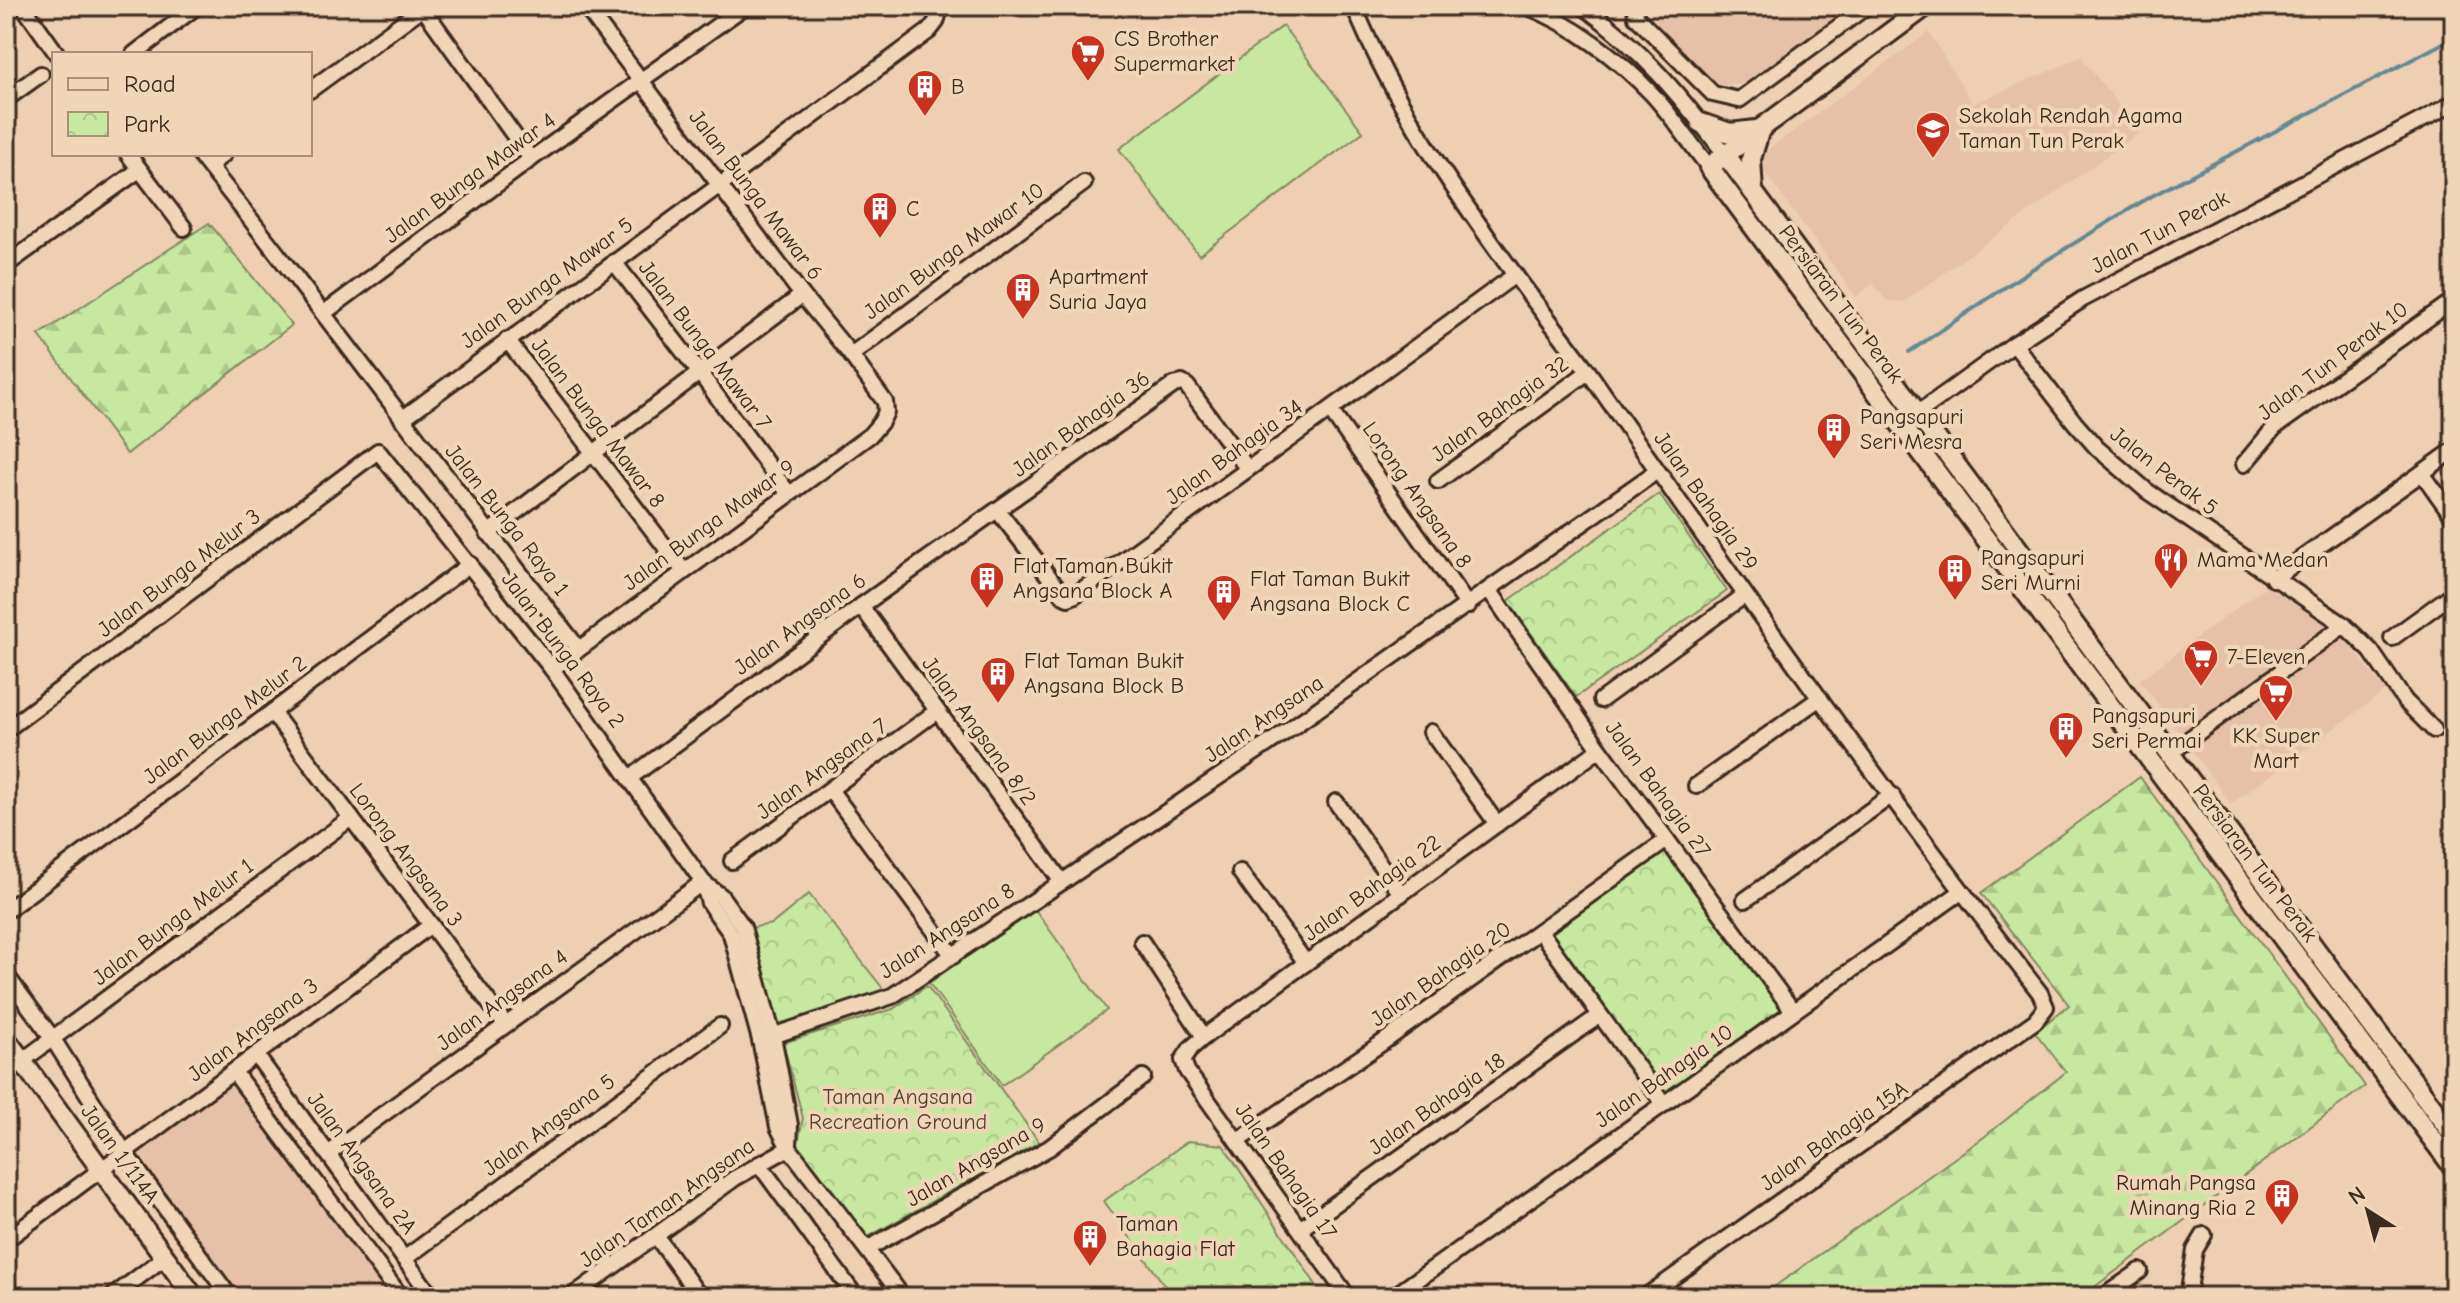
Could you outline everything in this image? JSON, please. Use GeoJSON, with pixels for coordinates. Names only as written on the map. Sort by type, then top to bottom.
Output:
{"type":"FeatureCollection","features":[{"type":"Feature","properties":{"kind":"street"},"geometry":{"type":"LineString","coordinates":[[23,6],[56,52]]}},
{"type":"Feature","properties":{"kind":"street"},"geometry":{"type":"LineString","coordinates":[[137,52],[197,6]]}},
{"type":"Feature","properties":{"kind":"street","name":"Jalan Bunga Mawar 6"},"geometry":{"type":"LineString","coordinates":[[585,6],[802,295],[851,355],[885,402],[886,412]]}},
{"type":"Feature","properties":{"kind":"street","name":"Jalan Bunga Mawar 4"},"geometry":{"type":"LineString","coordinates":[[324,313],[531,159],[745,6]]}},
{"type":"Feature","properties":{"kind":"street","name":"Jalan Bunga Mawar 5"},"geometry":{"type":"LineString","coordinates":[[402,419],[929,31],[936,22],[941,6]]}},
{"type":"Feature","properties":{"kind":"street","name":"Jalan Bahagia 29"},"geometry":{"type":"LineString","coordinates":[[1354,6],[1412,124],[1515,275],[1961,892],[2040,993],[2046,1007]]}},
{"type":"Feature","properties":{"kind":"street","name":"Persiaran Tun Perak"},"geometry":{"type":"LineString","coordinates":[[1526,6],[1561,23],[1619,64],[1651,94],[1709,167],[2454,1168]]}},
{"type":"Feature","properties":{"kind":"street","name":"Persiaran Tun Perak"},"geometry":{"type":"LineString","coordinates":[[1583,6],[1603,20],[1657,70],[1725,154],[2454,1136]]}},
{"type":"Feature","properties":{"kind":"street"},"geometry":{"type":"LineString","coordinates":[[1635,6],[1636,17],[1713,94],[1739,100],[1867,6]]}},
{"type":"Feature","properties":{"kind":"street"},"geometry":{"type":"LineString","coordinates":[[1709,167],[1926,6]]}},
{"type":"Feature","properties":{"kind":"street"},"geometry":{"type":"LineString","coordinates":[[312,89],[424,7],[531,159]]}},
{"type":"Feature","properties":{"kind":"street"},"geometry":{"type":"LineString","coordinates":[[6,99],[41,74]]}},
{"type":"Feature","properties":{"kind":"street","name":"Jalan Tun Perak"},"geometry":{"type":"LineString","coordinates":[[1901,425],[2083,299],[2454,103]]}},
{"type":"Feature","properties":{"kind":"street"},"geometry":{"type":"LineString","coordinates":[[1701,123],[1730,133],[1760,129]]}},
{"type":"Feature","properties":{"kind":"street"},"geometry":{"type":"LineString","coordinates":[[1753,192],[1751,159],[1760,129]]}},
{"type":"Feature","properties":{"kind":"street"},"geometry":{"type":"LineString","coordinates":[[129,156],[184,228]]}},
{"type":"Feature","properties":{"kind":"street"},"geometry":{"type":"LineString","coordinates":[[204,160],[324,313],[402,419]]}},
{"type":"Feature","properties":{"kind":"street"},"geometry":{"type":"LineString","coordinates":[[6,265],[139,170]]}},
{"type":"Feature","properties":{"kind":"street","name":"Jalan Bunga Mawar 10"},"geometry":{"type":"LineString","coordinates":[[851,355],[1084,183]]}},
{"type":"Feature","properties":{"kind":"street","name":"Jalan Bunga Mawar 7"},"geometry":{"type":"LineString","coordinates":[[614,262],[789,494]]}},
{"type":"Feature","properties":{"kind":"street","name":"Jalan Bahagia 34"},"geometry":{"type":"LineString","coordinates":[[998,511],[1068,598],[1515,275]]}},
{"type":"Feature","properties":{"kind":"street"},"geometry":{"type":"LineString","coordinates":[[488,533],[802,295]]}},
{"type":"Feature","properties":{"kind":"street","name":"Jalan Tun Perak 10"},"geometry":{"type":"LineString","coordinates":[[2244,464],[2275,427],[2454,300]]}},
{"type":"Feature","properties":{"kind":"street","name":"Jalan Bunga Mawar 8"},"geometry":{"type":"LineString","coordinates":[[507,340],[683,570]]}},
{"type":"Feature","properties":{"kind":"street","name":"Jalan Perak 5"},"geometry":{"type":"LineString","coordinates":[[2014,344],[2097,448],[2147,491],[2344,625],[2371,651],[2405,701],[2434,730]]}},
{"type":"Feature","properties":{"kind":"street","name":"Jalan Bahagia 32"},"geometry":{"type":"LineString","coordinates":[[1438,481],[1588,372]]}},
{"type":"Feature","properties":{"kind":"street","name":"Jalan Bahagia 36"},"geometry":{"type":"LineString","coordinates":[[998,511],[1174,385],[1182,383],[1247,468]]}},
{"type":"Feature","properties":{"kind":"street","name":"Lorong Angsana 8"},"geometry":{"type":"LineString","coordinates":[[1330,410],[1468,606]]}},
{"type":"Feature","properties":{"kind":"street","name":"Jalan Bunga Mawar 9"},"geometry":{"type":"LineString","coordinates":[[552,669],[870,435],[886,412]]}},
{"type":"Feature","properties":{"kind":"street","name":"Jalan Bunga Raya 1"},"geometry":{"type":"LineString","coordinates":[[402,419],[578,648]]}},
{"type":"Feature","properties":{"kind":"street"},"geometry":{"type":"LineString","coordinates":[[2273,579],[2454,450]]}},
{"type":"Feature","properties":{"kind":"street","name":"Jalan Bunga Raya 2"},"geometry":{"type":"LineString","coordinates":[[378,451],[552,669],[703,882],[721,896],[743,927],[766,1038],[790,1125],[789,1148]]}},
{"type":"Feature","properties":{"kind":"street","name":"Jalan Bunga Melur 3"},"geometry":{"type":"LineString","coordinates":[[6,730],[378,451]]}},
{"type":"Feature","properties":{"kind":"street","name":"Jalan Angsana"},"geometry":{"type":"LineString","coordinates":[[1062,882],[1490,591],[1657,471]]}},
{"type":"Feature","properties":{"kind":"street"},"geometry":{"type":"LineString","coordinates":[[2422,473],[2454,518]]}},
{"type":"Feature","properties":{"kind":"street","name":"Jalan Angsana 6"},"geometry":{"type":"LineString","coordinates":[[631,777],[861,606],[998,511]]}},
{"type":"Feature","properties":{"kind":"street","name":"Jalan Bunga Melur 2"},"geometry":{"type":"LineString","coordinates":[[6,911],[470,564]]}},
{"type":"Feature","properties":{"kind":"street","name":"Jalan Bahagia 27"},"geometry":{"type":"LineString","coordinates":[[1490,591],[1600,749],[1793,1011]]}},
{"type":"Feature","properties":{"kind":"street"},"geometry":{"type":"LineString","coordinates":[[2392,638],[2454,593]]}},
{"type":"Feature","properties":{"kind":"street"},"geometry":{"type":"LineString","coordinates":[[1601,700],[1745,595]]}},
{"type":"Feature","properties":{"kind":"street","name":"Jalan Angsana 8/2"},"geometry":{"type":"LineString","coordinates":[[861,606],[1062,882]]}},
{"type":"Feature","properties":{"kind":"street"},"geometry":{"type":"LineString","coordinates":[[2169,754],[2344,625]]}},
{"type":"Feature","properties":{"kind":"street"},"geometry":{"type":"LineString","coordinates":[[1696,786],[1820,698]]}},
{"type":"Feature","properties":{"kind":"street","name":"Jalan Angsana 7"},"geometry":{"type":"LineString","coordinates":[[732,861],[937,711]]}},
{"type":"Feature","properties":{"kind":"street","name":"Lorong Angsana 3"},"geometry":{"type":"LineString","coordinates":[[272,712],[505,1024]]}},
{"type":"Feature","properties":{"kind":"street"},"geometry":{"type":"LineString","coordinates":[[1431,732],[1497,824]]}},
{"type":"Feature","properties":{"kind":"street","name":"Jalan Bahagia 22"},"geometry":{"type":"LineString","coordinates":[[1187,1071],[1183,1060],[1204,1037],[1600,749]]}},
{"type":"Feature","properties":{"kind":"street"},"geometry":{"type":"LineString","coordinates":[[831,791],[953,956]]}},
{"type":"Feature","properties":{"kind":"street"},"geometry":{"type":"LineString","coordinates":[[1745,900],[1892,795]]}},
{"type":"Feature","properties":{"kind":"street"},"geometry":{"type":"LineString","coordinates":[[1336,802],[1401,894]]}},
{"type":"Feature","properties":{"kind":"street","name":"Jalan Bunga Melur 1"},"geometry":{"type":"LineString","coordinates":[[22,1061],[351,818]]}},
{"type":"Feature","properties":{"kind":"street","name":"Jalan Bahagia 20"},"geometry":{"type":"LineString","coordinates":[[1237,1141],[1667,840]]}},
{"type":"Feature","properties":{"kind":"street"},"geometry":{"type":"LineString","coordinates":[[1240,872],[1306,963]]}},
{"type":"Feature","properties":{"kind":"street","name":"Jalan Angsana 4"},"geometry":{"type":"LineString","coordinates":[[328,1154],[703,882]]}},
{"type":"Feature","properties":{"kind":"street","name":"Jalan Angsana 8"},"geometry":{"type":"LineString","coordinates":[[766,1038],[892,996],[1062,882]]}},
{"type":"Feature","properties":{"kind":"street","name":"Jalan Bahagia 10"},"geometry":{"type":"LineString","coordinates":[[1393,1297],[1961,892]]}},
{"type":"Feature","properties":{"kind":"street","name":"Jalan Angsana 3"},"geometry":{"type":"LineString","coordinates":[[7,1236],[102,1170],[431,925]]}},
{"type":"Feature","properties":{"kind":"street"},"geometry":{"type":"LineString","coordinates":[[1540,931],[1664,1104]]}},
{"type":"Feature","properties":{"kind":"street"},"geometry":{"type":"LineString","coordinates":[[1142,942],[1204,1037]]}},
{"type":"Feature","properties":{"kind":"street"},"geometry":{"type":"LineString","coordinates":[[6,975],[53,1039],[125,1153],[230,1297]]}},
{"type":"Feature","properties":{"kind":"street","name":"Jalan Bahagia 15A"},"geometry":{"type":"LineString","coordinates":[[1645,1297],[2035,1021],[2046,1007]]}},
{"type":"Feature","properties":{"kind":"street","name":"Jalan Bahagia 18"},"geometry":{"type":"LineString","coordinates":[[1300,1229],[1600,1015]]}},
{"type":"Feature","properties":{"kind":"street","name":"Jalan Angsana 5"},"geometry":{"type":"LineString","coordinates":[[404,1259],[720,1026]]}},
{"type":"Feature","properties":{"kind":"street","name":"Jalan 1/114A"},"geometry":{"type":"LineString","coordinates":[[6,1039],[194,1297]]}},
{"type":"Feature","properties":{"kind":"street","name":"Jalan Angsana 2A"},"geometry":{"type":"LineString","coordinates":[[256,1055],[432,1297]]}},
{"type":"Feature","properties":{"kind":"street","name":"Jalan Bahagia 17"},"geometry":{"type":"LineString","coordinates":[[1187,1071],[1348,1297]]}},
{"type":"Feature","properties":{"kind":"street"},"geometry":{"type":"LineString","coordinates":[[234,1072],[401,1297]]}},
{"type":"Feature","properties":{"kind":"street","name":"Jalan Angsana 9"},"geometry":{"type":"LineString","coordinates":[[867,1249],[1049,1148],[1143,1077]]}},
{"type":"Feature","properties":{"kind":"street"},"geometry":{"type":"LineString","coordinates":[[789,1148],[903,1297]]}},
{"type":"Feature","properties":{"kind":"street","name":"Jalan Taman Angsana"},"geometry":{"type":"LineString","coordinates":[[571,1297],[759,1164],[789,1148]]}},
{"type":"Feature","properties":{"kind":"street"},"geometry":{"type":"LineString","coordinates":[[759,1164],[856,1297]]}},
{"type":"Feature","properties":{"kind":"street"},"geometry":{"type":"LineString","coordinates":[[2188,1297],[2195,1250],[2204,1235]]}},
{"type":"Feature","properties":{"kind":"street"},"geometry":{"type":"LineString","coordinates":[[656,1236],[700,1297]]}},
{"type":"Feature","properties":{"kind":"street"},"geometry":{"type":"LineString","coordinates":[[112,1297],[165,1257]]}},
{"type":"Feature","properties":{"kind":"street"},"geometry":{"type":"LineString","coordinates":[[2103,1297],[2140,1271]]}},
{"type":"Feature","properties":{"kind":"shaded area"},"geometry":{"type":"Polygon","coordinates":[[[1655,6],[1858,6],[1752,84],[1712,85],[1656,29],[1655,6]]]}},
{"type":"Feature","properties":{"kind":"shaded area","name":"Sekolah Rendah Agama Taman Tun Perak"},"geometry":{"type":"Polygon","coordinates":[[[1929,32],[1973,104],[2081,57],[2140,132],[1904,302],[1886,300],[1873,284],[1856,297],[1762,169],[1766,151],[1929,32]]]}},
{"type":"Feature","properties":{"kind":"shaded area"},"geometry":{"type":"Polygon","coordinates":[[[2266,586],[2342,635],[2385,691],[2231,804],[2140,680],[2266,586]]]}},
{"type":"Feature","properties":{"kind":"shaded area"},"geometry":{"type":"Polygon","coordinates":[[[232,1079],[394,1297],[237,1297],[133,1154],[232,1079]]]}},
{"type":"Feature","properties":{"kind":"green space"},"geometry":{"type":"Polygon","coordinates":[[[1283,26],[1363,132],[1199,255],[1119,149],[1283,26]]]}},
{"type":"Feature","properties":{"kind":"green space"},"geometry":{"type":"Polygon","coordinates":[[[209,223],[292,325],[127,454],[39,335],[209,223]]]}},
{"type":"Feature","properties":{"kind":"green space"},"geometry":{"type":"Polygon","coordinates":[[[1659,494],[1727,591],[1576,697],[1508,601],[1659,494]]]}},
{"type":"Feature","properties":{"kind":"green space"},"geometry":{"type":"Polygon","coordinates":[[[2140,777],[2365,1086],[2081,1297],[1760,1297],[1984,1137],[2066,1072],[2035,1032],[2069,1005],[1981,893],[2140,777]]]}},
{"type":"Feature","properties":{"kind":"green space"},"geometry":{"type":"Polygon","coordinates":[[[1662,847],[1781,1009],[1664,1093],[1545,928],[1662,847]]]}},
{"type":"Feature","properties":{"kind":"green space"},"geometry":{"type":"Polygon","coordinates":[[[809,894],[884,990],[777,1027],[749,928],[772,924],[809,894]]]}},
{"type":"Feature","properties":{"kind":"green space"},"geometry":{"type":"Polygon","coordinates":[[[1034,908],[1107,1010],[1002,1085],[929,983],[1034,908]]]}},
{"type":"Feature","properties":{"kind":"green space","name":"Taman Angsana Recreation Ground"},"geometry":{"type":"Polygon","coordinates":[[[927,986],[1039,1142],[864,1239],[797,1148],[803,1118],[783,1043],[893,1009],[927,986]]]}},
{"type":"Feature","properties":{"kind":"green space"},"geometry":{"type":"Polygon","coordinates":[[[1188,1141],[1223,1145],[1324,1297],[1173,1297],[1104,1201],[1188,1141]]]}},
{"type":"Feature","properties":{"kind":"waterway"},"geometry":{"type":"LineString","coordinates":[[1909,352],[2029,271],[2148,198],[2453,38]]}},
{"type":"Feature","properties":{"kind":"place","name":"CS Brother Supermarket"},"geometry":{"type":"Point","coordinates":[1088,83]}},
{"type":"Feature","properties":{"kind":"place","name":"B"},"geometry":{"type":"Point","coordinates":[925,118]}},
{"type":"Feature","properties":{"kind":"place","name":"Sekolah Rendah Agama Taman Tun Perak"},"geometry":{"type":"Point","coordinates":[1933,160]}},
{"type":"Feature","properties":{"kind":"place","name":"C"},"geometry":{"type":"Point","coordinates":[880,240]}},
{"type":"Feature","properties":{"kind":"place","name":"Apartment Suria Jaya"},"geometry":{"type":"Point","coordinates":[1023,321]}},
{"type":"Feature","properties":{"kind":"place","name":"Pangsapuri Seri Mesra"},"geometry":{"type":"Point","coordinates":[1834,461]}},
{"type":"Feature","properties":{"kind":"place","name":"Mama Medan"},"geometry":{"type":"Point","coordinates":[2171,591]}},
{"type":"Feature","properties":{"kind":"place","name":"Pangsapuri Seri Murni"},"geometry":{"type":"Point","coordinates":[1955,602]}},
{"type":"Feature","properties":{"kind":"place","name":"Flat Taman Bukit Angsana Block A"},"geometry":{"type":"Point","coordinates":[987,610]}},
{"type":"Feature","properties":{"kind":"place","name":"Flat Taman Bukit Angsana Block C"},"geometry":{"type":"Point","coordinates":[1224,623]}},
{"type":"Feature","properties":{"kind":"place","name":"7-Eleven"},"geometry":{"type":"Point","coordinates":[2201,688]}},
{"type":"Feature","properties":{"kind":"place","name":"Flat Taman Bukit Angsana Block B"},"geometry":{"type":"Point","coordinates":[998,705]}},
{"type":"Feature","properties":{"kind":"place","name":"KK Super Mart"},"geometry":{"type":"Point","coordinates":[2276,723]}},
{"type":"Feature","properties":{"kind":"place","name":"Pangsapuri Seri Permai"},"geometry":{"type":"Point","coordinates":[2066,760]}},
{"type":"Feature","properties":{"kind":"place","name":"Rumah Pangsa Minang Ria 2"},"geometry":{"type":"Point","coordinates":[2282,1227]}},
{"type":"Feature","properties":{"kind":"place","name":"Taman Bahagia Flat"},"geometry":{"type":"Point","coordinates":[1090,1268]}}]}
